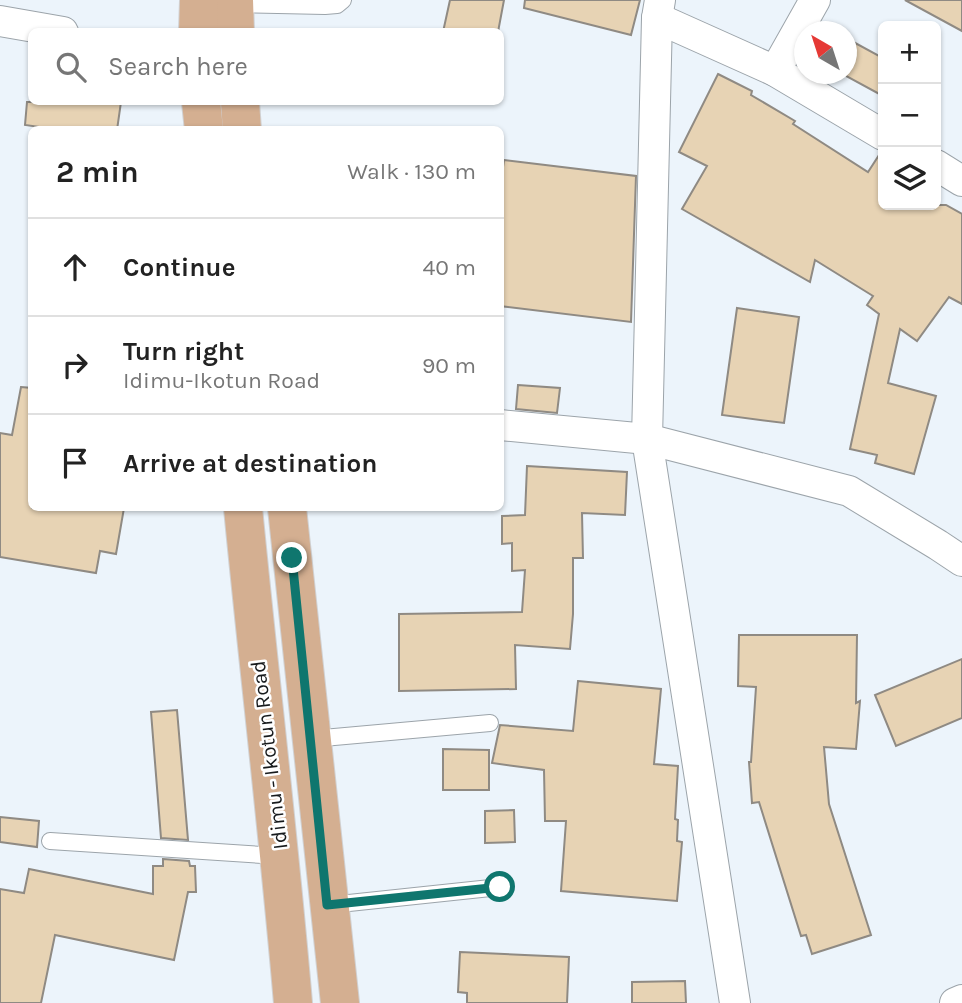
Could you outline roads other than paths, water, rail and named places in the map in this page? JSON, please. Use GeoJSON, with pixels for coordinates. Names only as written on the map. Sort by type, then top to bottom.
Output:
{"type":"FeatureCollection","features":[{"type":"Feature","properties":{"kind":"main road"},"geometry":{"type":"LineString","coordinates":[[203,28],[225,9]]}},
{"type":"Feature","properties":{"kind":"main road"},"geometry":{"type":"LineString","coordinates":[[201,105],[204,126]]}},
{"type":"Feature","properties":{"kind":"main road"},"geometry":{"type":"LineString","coordinates":[[240,105],[242,126]]}},
{"type":"Feature","properties":{"kind":"main road","name":"Idimu - Ikotun Road"},"geometry":{"type":"LineString","coordinates":[[243,511],[271,786],[281,856],[293,1003]]}},
{"type":"Feature","properties":{"kind":"main road"},"geometry":{"type":"LineString","coordinates":[[286,511],[312,739],[327,905],[340,1003]]}},
{"type":"Feature","properties":{"kind":"street"},"geometry":{"type":"LineString","coordinates":[[775,71],[815,0]]}},
{"type":"Feature","properties":{"kind":"street"},"geometry":{"type":"LineString","coordinates":[[735,1003],[647,439],[659,9],[775,71],[878,132]]}},
{"type":"Feature","properties":{"kind":"street"},"geometry":{"type":"LineString","coordinates":[[0,21],[41,28]]}},
{"type":"Feature","properties":{"kind":"street"},"geometry":{"type":"LineString","coordinates":[[941,169],[962,181]]}},
{"type":"Feature","properties":{"kind":"street"},"geometry":{"type":"LineString","coordinates":[[504,425],[647,439],[849,491],[962,561]]}},
{"type":"Feature","properties":{"kind":"street"},"geometry":{"type":"LineString","coordinates":[[955,1003],[962,1000]]}},
{"type":"Feature","properties":{"kind":"lane"},"geometry":{"type":"LineString","coordinates":[[225,9],[325,6],[337,5],[343,0]]}},
{"type":"Feature","properties":{"kind":"lane"},"geometry":{"type":"LineString","coordinates":[[312,739],[490,723]]}},
{"type":"Feature","properties":{"kind":"lane"},"geometry":{"type":"LineString","coordinates":[[50,841],[281,856]]}},
{"type":"Feature","properties":{"kind":"lane"},"geometry":{"type":"LineString","coordinates":[[327,905],[500,887]]}}]}
